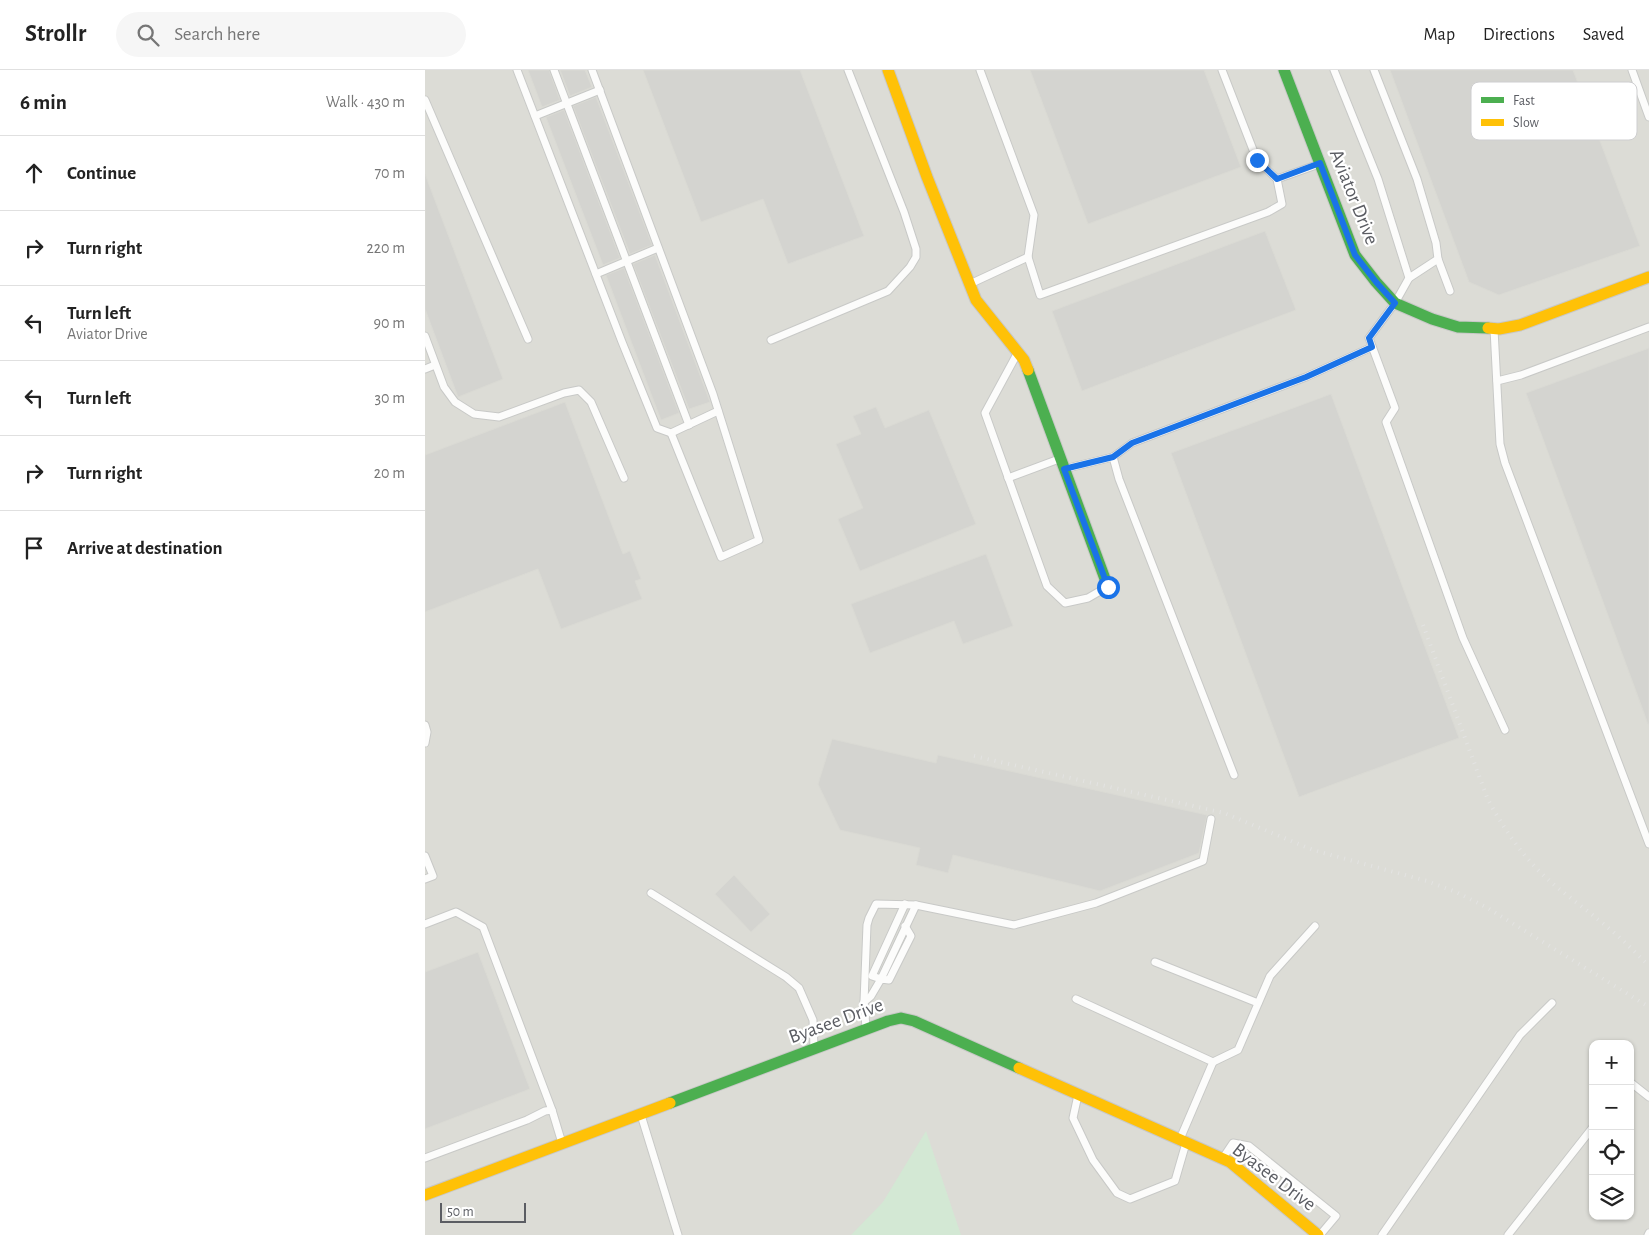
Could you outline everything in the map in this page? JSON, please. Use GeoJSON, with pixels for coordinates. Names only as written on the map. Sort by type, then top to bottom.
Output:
{"type":"FeatureCollection","features":[{"type":"Feature","properties":{"kind":"street"},"geometry":{"type":"LineString","coordinates":[[888,70],[927,178],[977,300],[985,313],[1024,360],[1108,587]]}},
{"type":"Feature","properties":{"kind":"street","name":"Aviator Drive"},"geometry":{"type":"LineString","coordinates":[[1284,70],[1355,255],[1395,303],[1432,319],[1458,327],[1494,329],[1520,325],[1649,277]]}},
{"type":"Feature","properties":{"kind":"street","name":"Byasee Drive"},"geometry":{"type":"LineString","coordinates":[[425,1195],[889,1020],[901,1018],[914,1021],[1230,1162],[1319,1235]]}},
{"type":"Feature","properties":{"kind":"lane"},"geometry":{"type":"LineString","coordinates":[[517,70],[657,428],[671,433],[718,411]]}},
{"type":"Feature","properties":{"kind":"lane"},"geometry":{"type":"LineString","coordinates":[[554,70],[689,425]]}},
{"type":"Feature","properties":{"kind":"lane"},"geometry":{"type":"LineString","coordinates":[[592,70],[718,411],[759,540],[721,557],[671,433]]}},
{"type":"Feature","properties":{"kind":"lane"},"geometry":{"type":"LineString","coordinates":[[771,340],[888,291],[910,267],[916,257],[916,249],[904,212],[848,70]]}},
{"type":"Feature","properties":{"kind":"lane"},"geometry":{"type":"LineString","coordinates":[[980,70],[1034,215],[1028,257],[1040,296],[1268,212],[1282,204],[1277,179],[1257,160],[1223,70]]}},
{"type":"Feature","properties":{"kind":"lane"},"geometry":{"type":"LineString","coordinates":[[1334,70],[1378,179],[1409,278]]}},
{"type":"Feature","properties":{"kind":"lane"},"geometry":{"type":"LineString","coordinates":[[1374,70],[1417,179],[1436,244],[1438,259],[1450,291]]}},
{"type":"Feature","properties":{"kind":"lane"},"geometry":{"type":"LineString","coordinates":[[1632,70],[1636,82]]}},
{"type":"Feature","properties":{"kind":"lane"},"geometry":{"type":"LineString","coordinates":[[1637,84],[1649,117]]}},
{"type":"Feature","properties":{"kind":"lane"},"geometry":{"type":"LineString","coordinates":[[535,116],[600,90]]}},
{"type":"Feature","properties":{"kind":"lane"},"geometry":{"type":"LineString","coordinates":[[425,100],[528,339]]}},
{"type":"Feature","properties":{"kind":"lane"},"geometry":{"type":"LineString","coordinates":[[1277,179],[1320,163]]}},
{"type":"Feature","properties":{"kind":"lane"},"geometry":{"type":"LineString","coordinates":[[596,274],[659,248]]}},
{"type":"Feature","properties":{"kind":"lane"},"geometry":{"type":"LineString","coordinates":[[970,284],[1028,257]]}},
{"type":"Feature","properties":{"kind":"lane"},"geometry":{"type":"LineString","coordinates":[[1438,259],[1409,278],[1395,303],[1369,338],[1395,408],[1386,422],[1463,638],[1505,730]]}},
{"type":"Feature","properties":{"kind":"lane"},"geometry":{"type":"LineString","coordinates":[[1497,381],[1521,375],[1649,327]]}},
{"type":"Feature","properties":{"kind":"lane"},"geometry":{"type":"LineString","coordinates":[[1494,329],[1500,444],[1505,462],[1649,844]]}},
{"type":"Feature","properties":{"kind":"lane"},"geometry":{"type":"LineString","coordinates":[[425,336],[443,387],[455,402],[474,414],[499,417],[564,393],[579,390],[591,402],[624,478]]}},
{"type":"Feature","properties":{"kind":"lane"},"geometry":{"type":"LineString","coordinates":[[1008,478],[1062,464],[1113,457],[1132,443],[1306,377],[1372,347]]}},
{"type":"Feature","properties":{"kind":"lane"},"geometry":{"type":"LineString","coordinates":[[1018,352],[985,413],[1047,586],[1065,603],[1089,598],[1108,587]]}},
{"type":"Feature","properties":{"kind":"lane"},"geometry":{"type":"LineString","coordinates":[[425,369],[435,365]]}},
{"type":"Feature","properties":{"kind":"lane"},"geometry":{"type":"LineString","coordinates":[[1113,457],[1119,480],[1234,775]]}},
{"type":"Feature","properties":{"kind":"lane"},"geometry":{"type":"LineString","coordinates":[[425,725],[427,738],[425,743]]}},
{"type":"Feature","properties":{"kind":"lane"},"geometry":{"type":"LineString","coordinates":[[866,1029],[864,1002],[867,926],[876,904],[916,905],[1014,925],[1096,903],[1203,861],[1211,819]]}},
{"type":"Feature","properties":{"kind":"lane"},"geometry":{"type":"LineString","coordinates":[[425,856],[433,876],[425,879]]}},
{"type":"Feature","properties":{"kind":"lane"},"geometry":{"type":"LineString","coordinates":[[651,893],[786,977],[799,988],[813,1020],[814,1049]]}},
{"type":"Feature","properties":{"kind":"lane"},"geometry":{"type":"LineString","coordinates":[[881,979],[872,976],[905,904]]}},
{"type":"Feature","properties":{"kind":"lane"},"geometry":{"type":"LineString","coordinates":[[864,1002],[871,996],[881,979],[916,905]]}},
{"type":"Feature","properties":{"kind":"lane"},"geometry":{"type":"LineString","coordinates":[[425,924],[456,912],[483,927],[552,1110],[562,1144]]}},
{"type":"Feature","properties":{"kind":"lane"},"geometry":{"type":"LineString","coordinates":[[1079,1095],[1073,1118],[1093,1160],[1117,1193],[1130,1199],[1175,1182],[1183,1141],[1213,1062],[1238,1050],[1271,976],[1315,926]]}},
{"type":"Feature","properties":{"kind":"lane"},"geometry":{"type":"LineString","coordinates":[[1155,962],[1258,1004]]}},
{"type":"Feature","properties":{"kind":"lane"},"geometry":{"type":"LineString","coordinates":[[1076,999],[1213,1062]]}},
{"type":"Feature","properties":{"kind":"lane"},"geometry":{"type":"LineString","coordinates":[[1382,1235],[1520,1035],[1553,1002]]}},
{"type":"Feature","properties":{"kind":"lane"},"geometry":{"type":"LineString","coordinates":[[1634,1085],[1649,1097]]}},
{"type":"Feature","properties":{"kind":"lane"},"geometry":{"type":"LineString","coordinates":[[425,1158],[527,1120],[545,1111],[552,1110]]}},
{"type":"Feature","properties":{"kind":"lane"},"geometry":{"type":"LineString","coordinates":[[641,1114],[679,1235]]}},
{"type":"Feature","properties":{"kind":"lane"},"geometry":{"type":"LineString","coordinates":[[1509,1235],[1591,1130]]}},
{"type":"Feature","properties":{"kind":"lane"},"geometry":{"type":"LineString","coordinates":[[1223,1159],[1233,1143],[1249,1146],[1336,1216],[1319,1235]]}},
{"type":"Feature","properties":{"kind":"shaded area"},"geometry":{"type":"Polygon","coordinates":[[[425,70],[1649,70],[1649,1235],[425,1235],[425,70]]]}},
{"type":"Feature","properties":{"kind":"green space"},"geometry":{"type":"Polygon","coordinates":[[[926,1131],[961,1235],[851,1235],[883,1202],[926,1131]]]}},
{"type":"Feature","properties":{"kind":"building"},"geometry":{"type":"Polygon","coordinates":[[[528,70],[549,70],[560,100],[542,107],[528,70]]]}},
{"type":"Feature","properties":{"kind":"building"},"geometry":{"type":"Polygon","coordinates":[[[560,70],[585,70],[592,87],[570,96],[560,70]]]}},
{"type":"Feature","properties":{"kind":"building"},"geometry":{"type":"Polygon","coordinates":[[[643,70],[800,70],[864,236],[788,264],[763,199],[701,222],[643,70]]]}},
{"type":"Feature","properties":{"kind":"building"},"geometry":{"type":"Polygon","coordinates":[[[1030,70],[1204,70],[1241,167],[1088,224],[1030,70]]]}},
{"type":"Feature","properties":{"kind":"building"},"geometry":{"type":"Polygon","coordinates":[[[1390,70],[1573,70],[1578,82],[1471,82],[1471,140],[1600,140],[1640,246],[1499,295],[1469,282],[1390,70]]]}},
{"type":"Feature","properties":{"kind":"building"},"geometry":{"type":"Polygon","coordinates":[[[596,97],[652,245],[630,254],[573,106],[596,97]]]}},
{"type":"Feature","properties":{"kind":"building"},"geometry":{"type":"Polygon","coordinates":[[[564,110],[620,258],[603,265],[546,117],[564,110]]]}},
{"type":"Feature","properties":{"kind":"building"},"geometry":{"type":"Polygon","coordinates":[[[425,174],[503,379],[458,397],[425,309],[425,174]]]}},
{"type":"Feature","properties":{"kind":"building"},"geometry":{"type":"Polygon","coordinates":[[[1265,231],[1296,310],[1082,391],[1052,311],[1265,231]]]}},
{"type":"Feature","properties":{"kind":"building"},"geometry":{"type":"Polygon","coordinates":[[[655,255],[710,402],[689,409],[633,264],[655,255]]]}},
{"type":"Feature","properties":{"kind":"building"},"geometry":{"type":"Polygon","coordinates":[[[624,268],[679,413],[661,420],[606,275],[624,268]]]}},
{"type":"Feature","properties":{"kind":"building"},"geometry":{"type":"Polygon","coordinates":[[[1649,348],[1649,724],[1648,724],[1526,393],[1649,348]]]}},
{"type":"Feature","properties":{"kind":"building"},"geometry":{"type":"Polygon","coordinates":[[[1331,394],[1459,738],[1299,797],[1171,453],[1331,394]]]}},
{"type":"Feature","properties":{"kind":"building"},"geometry":{"type":"Polygon","coordinates":[[[565,402],[623,554],[630,551],[641,579],[635,581],[642,599],[561,629],[538,569],[425,612],[425,455],[565,402]]]}},
{"type":"Feature","properties":{"kind":"building"},"geometry":{"type":"Polygon","coordinates":[[[876,407],[885,428],[929,410],[976,524],[860,571],[838,519],[863,508],[836,444],[861,434],[853,416],[876,407]]]}},
{"type":"Feature","properties":{"kind":"building"},"geometry":{"type":"Polygon","coordinates":[[[986,554],[1013,626],[963,644],[954,621],[870,653],[851,604],[986,554]]]}},
{"type":"Feature","properties":{"kind":"building"},"geometry":{"type":"Polygon","coordinates":[[[832,739],[936,763],[938,755],[1207,815],[1199,853],[1100,891],[953,855],[948,873],[916,865],[920,848],[840,830],[818,784],[832,739]]]}},
{"type":"Feature","properties":{"kind":"building"},"geometry":{"type":"Polygon","coordinates":[[[734,875],[770,914],[751,932],[715,894],[734,875]]]}},
{"type":"Feature","properties":{"kind":"building"},"geometry":{"type":"Polygon","coordinates":[[[478,952],[530,1089],[425,1129],[425,972],[478,952]]]}},
{"type":"Feature","properties":{"kind":"railway"},"geometry":{"type":"LineString","coordinates":[[1423,625],[1488,800],[1505,828],[1524,855],[1546,878],[1614,932],[1649,966]]}},
{"type":"Feature","properties":{"kind":"railway"},"geometry":{"type":"LineString","coordinates":[[974,756],[1224,813],[1313,850],[1427,881],[1456,892],[1486,907],[1649,1007]]}},
{"type":"Feature","properties":{"kind":"traffic: fast"},"geometry":{"type":"LineString","coordinates":[[1284,70],[1355,255],[1376,282],[1395,303],[1432,319],[1458,327],[1488,328]]}},
{"type":"Feature","properties":{"kind":"traffic: fast"},"geometry":{"type":"LineString","coordinates":[[1028,370],[1108,587]]}},
{"type":"Feature","properties":{"kind":"traffic: fast"},"geometry":{"type":"LineString","coordinates":[[670,1103],[888,1021],[901,1018],[914,1021],[1019,1068]]}},
{"type":"Feature","properties":{"kind":"traffic: slow"},"geometry":{"type":"LineString","coordinates":[[888,70],[927,177],[976,300],[1024,360],[1028,370]]}},
{"type":"Feature","properties":{"kind":"traffic: slow"},"geometry":{"type":"LineString","coordinates":[[1488,328],[1499,329],[1520,325],[1649,277]]}},
{"type":"Feature","properties":{"kind":"traffic: slow"},"geometry":{"type":"LineString","coordinates":[[1019,1068],[1230,1162],[1318,1235]]}},
{"type":"Feature","properties":{"kind":"traffic: slow"},"geometry":{"type":"LineString","coordinates":[[425,1195],[670,1103]]}},
{"type":"Feature","properties":{"kind":"route"},"geometry":{"type":"LineString","coordinates":[[1108,587],[1064,469],[1113,457],[1132,443],[1306,377],[1372,347],[1369,338],[1395,303],[1355,255],[1320,163],[1277,179],[1257,160]]}}]}
